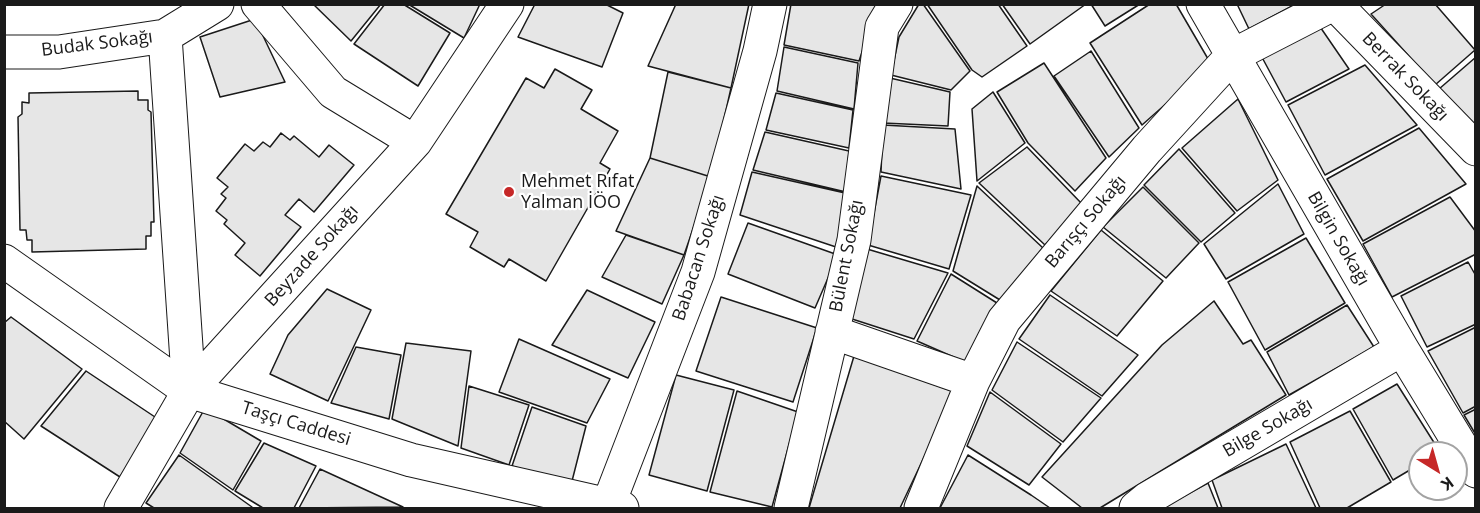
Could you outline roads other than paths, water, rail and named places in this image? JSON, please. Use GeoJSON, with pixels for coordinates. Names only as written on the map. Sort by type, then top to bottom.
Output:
{"type":"FeatureCollection","features":[{"type":"Feature","properties":{"kind":"street","name":"Budak Sokağı"},"geometry":{"type":"LineString","coordinates":[[4,52],[59,52],[165,36],[217,4]]}},
{"type":"Feature","properties":{"kind":"street"},"geometry":{"type":"LineString","coordinates":[[258,4],[333,92],[415,142]]}},
{"type":"Feature","properties":{"kind":"street","name":"Beyzade Sokağı"},"geometry":{"type":"LineString","coordinates":[[121,508],[189,391],[415,142],[507,4]]}},
{"type":"Feature","properties":{"kind":"street","name":"Babacan Sokağı"},"geometry":{"type":"LineString","coordinates":[[612,507],[698,272],[760,51],[770,4]]}},
{"type":"Feature","properties":{"kind":"street","name":"Bülent Sokağı"},"geometry":{"type":"LineString","coordinates":[[791,508],[854,240],[882,27],[896,4]]}},
{"type":"Feature","properties":{"kind":"street","name":"Bilgin Sokağı"},"geometry":{"type":"LineString","coordinates":[[1203,4],[1402,349],[1476,471]]}},
{"type":"Feature","properties":{"kind":"street","name":"Barışçı Sokağı"},"geometry":{"type":"LineString","coordinates":[[921,508],[973,381],[1004,320],[1147,149],[1232,56],[1334,4]]}},
{"type":"Feature","properties":{"kind":"street","name":"Berrak Sokağı"},"geometry":{"type":"LineString","coordinates":[[1334,4],[1476,149]]}},
{"type":"Feature","properties":{"kind":"street"},"geometry":{"type":"LineString","coordinates":[[165,36],[189,391]]}},
{"type":"Feature","properties":{"kind":"street","name":"Taşçı Caddesi"},"geometry":{"type":"LineString","coordinates":[[4,261],[189,391],[411,460],[612,507]]}},
{"type":"Feature","properties":{"kind":"street"},"geometry":{"type":"LineString","coordinates":[[832,332],[973,381]]}},
{"type":"Feature","properties":{"kind":"street","name":"Bilge Sokağı"},"geometry":{"type":"LineString","coordinates":[[1136,508],[1147,499],[1402,349]]}},
{"type":"Feature","properties":{"kind":"place","name":"Mehmet Rıfat Yalman İÖO"},"geometry":{"type":"Point","coordinates":[509,192]}}]}
